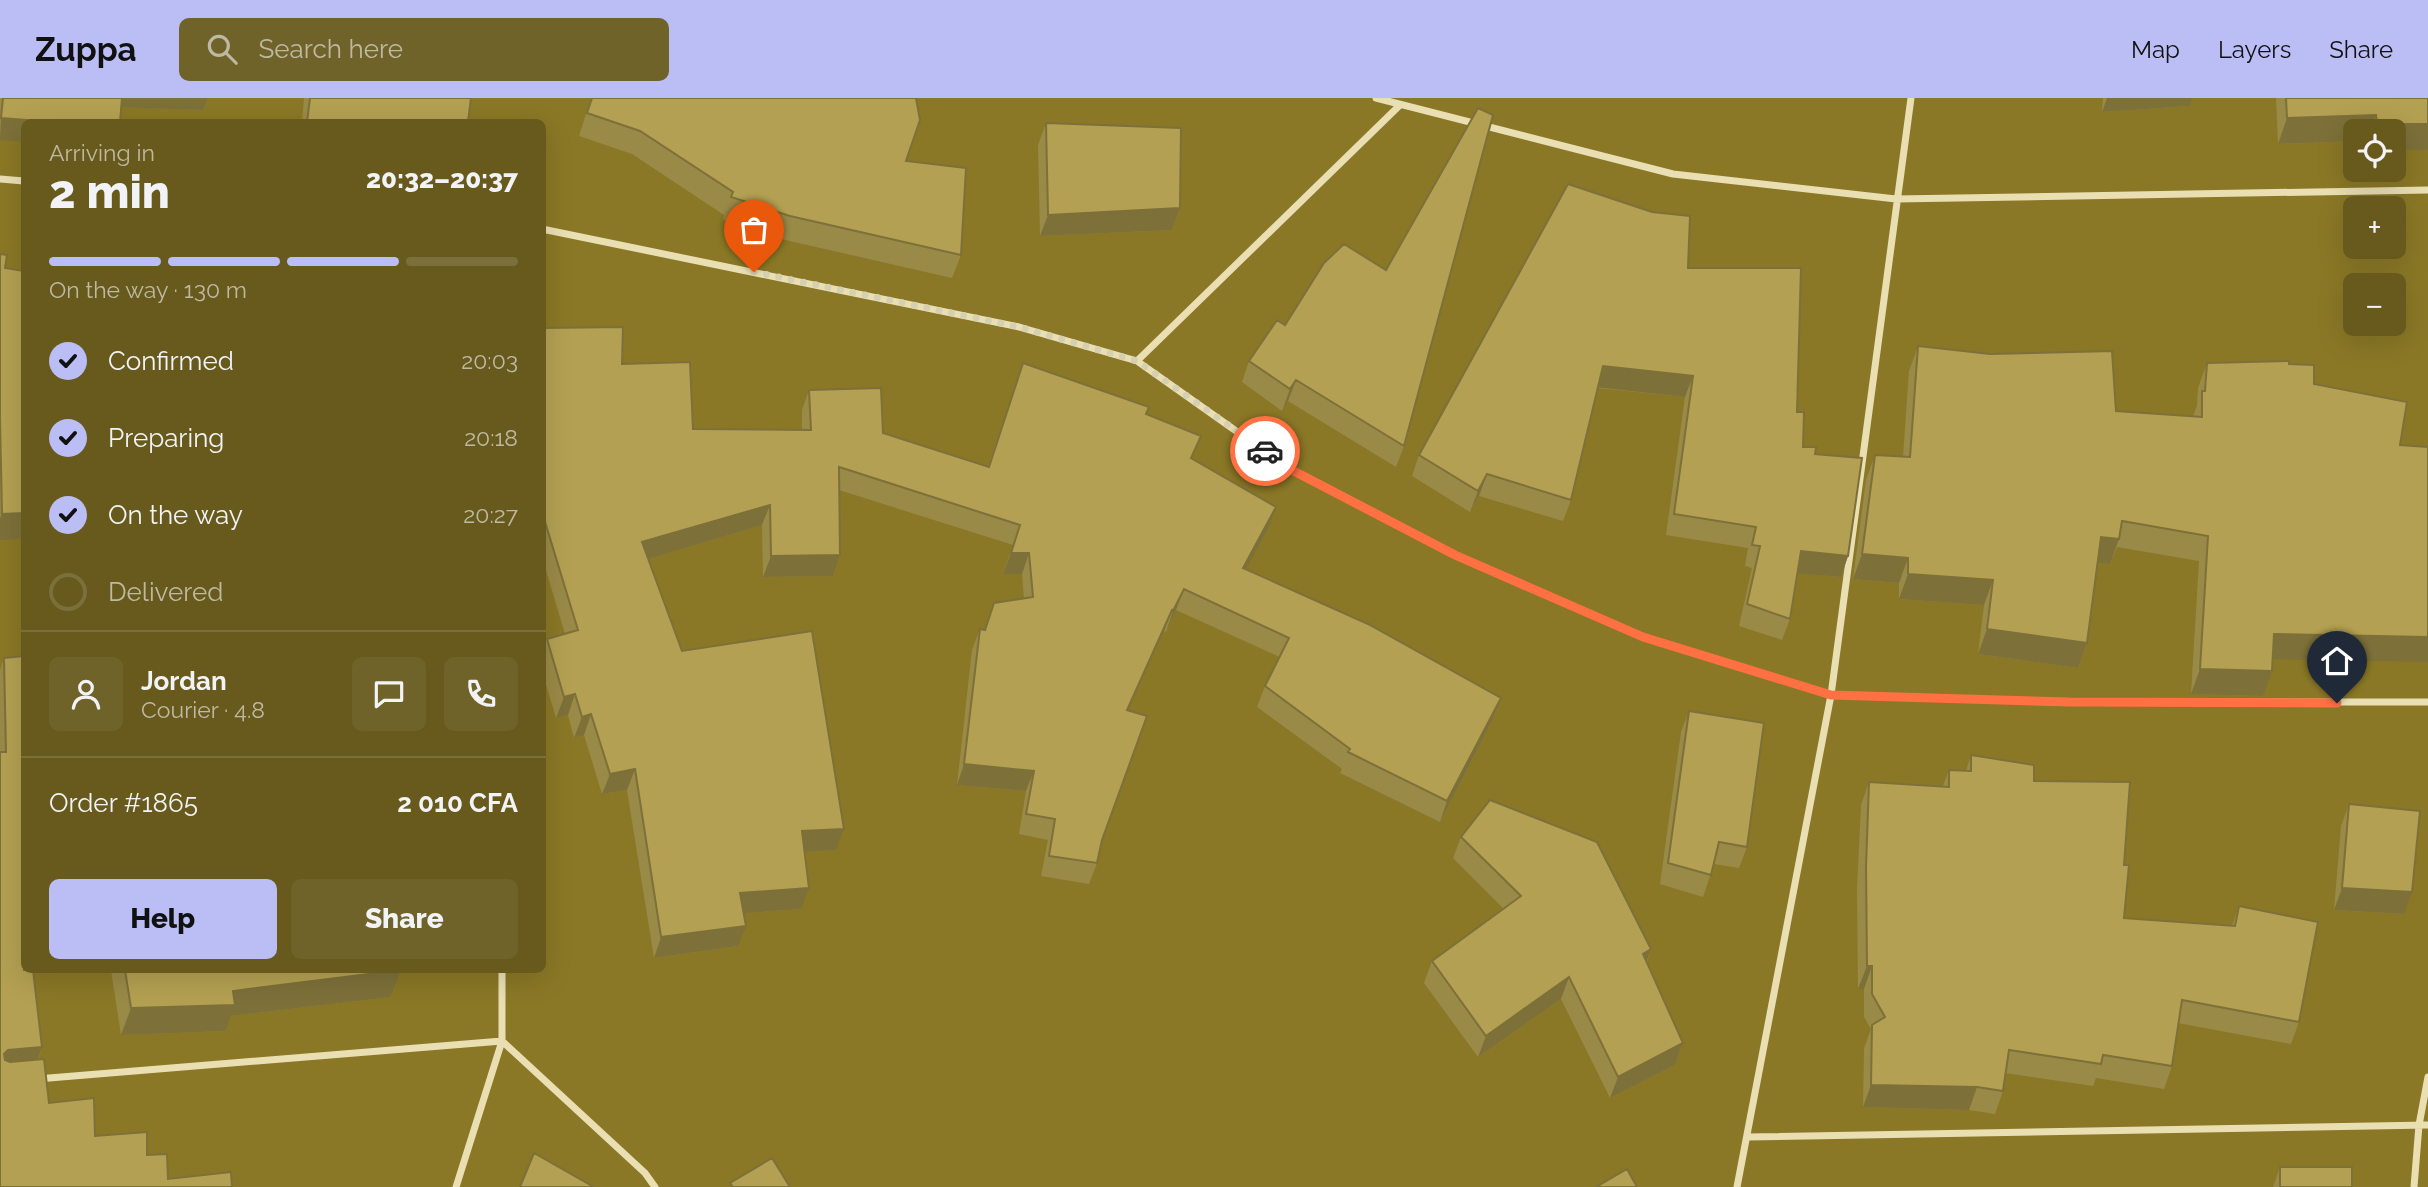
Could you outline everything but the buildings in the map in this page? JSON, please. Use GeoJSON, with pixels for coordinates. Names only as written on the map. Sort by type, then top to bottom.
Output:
{"type":"FeatureCollection","features":[{"type":"Feature","properties":{"kind":"street"},"geometry":{"type":"LineString","coordinates":[[1376,98],[1673,174],[1896,199],[2428,190]]}},
{"type":"Feature","properties":{"kind":"street"},"geometry":{"type":"LineString","coordinates":[[1737,1187],[1831,695],[1911,98]]}},
{"type":"Feature","properties":{"kind":"street"},"geometry":{"type":"LineString","coordinates":[[1137,361],[1400,105]]}},
{"type":"Feature","properties":{"kind":"street"},"geometry":{"type":"LineString","coordinates":[[0,179],[21,181]]}},
{"type":"Feature","properties":{"kind":"street"},"geometry":{"type":"LineString","coordinates":[[546,230],[1019,327],[1137,361],[1286,467],[1455,555],[1643,637],[1831,695],[2069,702],[2428,702]]}},
{"type":"Feature","properties":{"kind":"street"},"geometry":{"type":"LineString","coordinates":[[456,1187],[502,1041],[502,973]]}},
{"type":"Feature","properties":{"kind":"street"},"geometry":{"type":"LineString","coordinates":[[28,1080],[502,1041],[645,1173],[655,1187]]}},
{"type":"Feature","properties":{"kind":"street"},"geometry":{"type":"LineString","coordinates":[[2414,1187],[2419,1125],[2428,1077]]}},
{"type":"Feature","properties":{"kind":"street"},"geometry":{"type":"LineString","coordinates":[[1747,1136],[2428,1125]]}},
{"type":"Feature","properties":{"kind":"way so far"},"geometry":{"type":"LineString","coordinates":[[754,272],[1019,327],[1137,361],[1265,451]]}},
{"type":"Feature","properties":{"kind":"route"},"geometry":{"type":"LineString","coordinates":[[1265,451],[1286,467],[1455,555],[1643,637],[1831,695],[2069,702],[2337,703]]}}]}
